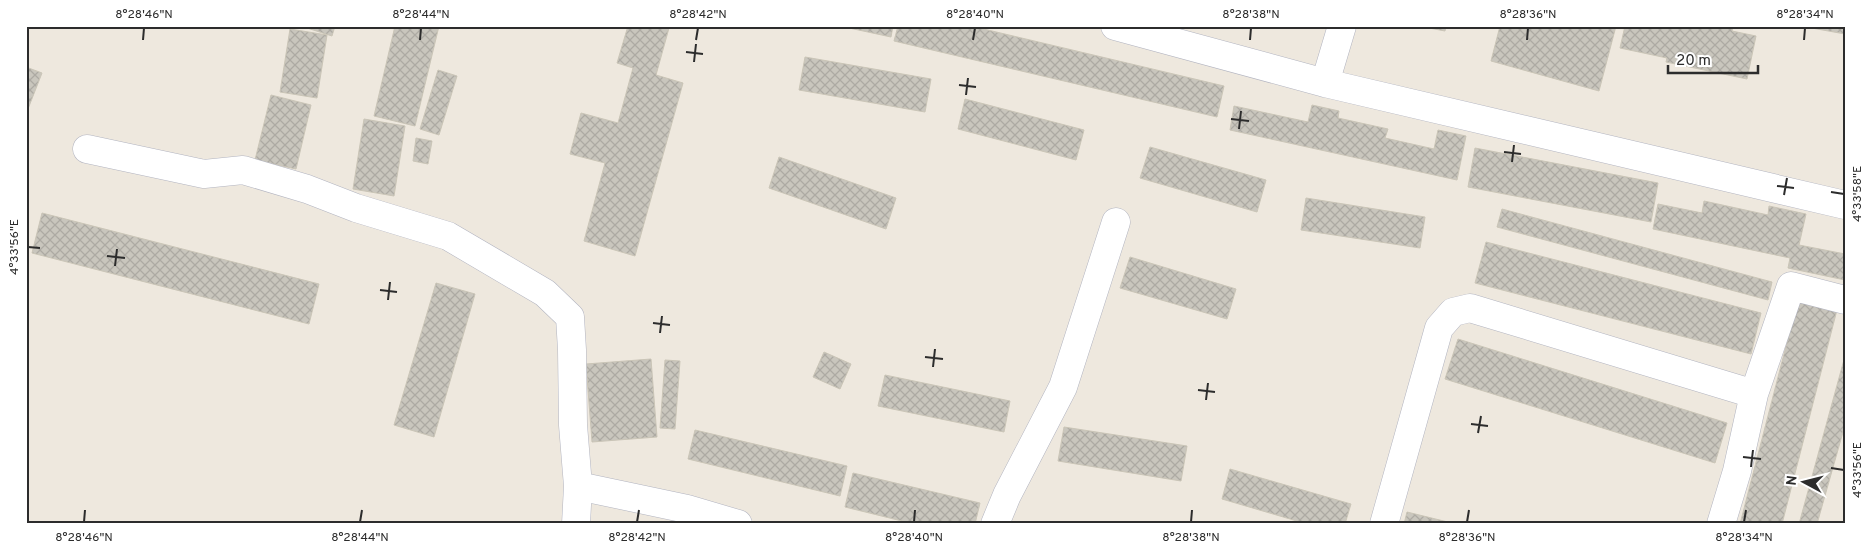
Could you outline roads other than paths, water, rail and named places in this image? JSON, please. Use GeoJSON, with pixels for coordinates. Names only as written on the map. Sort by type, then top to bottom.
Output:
{"type":"FeatureCollection","features":[{"type":"Feature","properties":{"kind":"street"},"geometry":{"type":"LineString","coordinates":[[1115,26],[1325,83],[1845,205]]}},
{"type":"Feature","properties":{"kind":"street"},"geometry":{"type":"LineString","coordinates":[[1325,83],[1342,26]]}},
{"type":"Feature","properties":{"kind":"street"},"geometry":{"type":"LineString","coordinates":[[87,149],[204,174],[243,170],[307,189],[356,208],[448,236],[545,293],[570,317],[573,425],[578,486],[576,524]]}},
{"type":"Feature","properties":{"kind":"street"},"geometry":{"type":"LineString","coordinates":[[995,524],[1007,495],[1064,387],[1116,222]]}},
{"type":"Feature","properties":{"kind":"street"},"geometry":{"type":"LineString","coordinates":[[1721,524],[1737,471],[1754,394],[1791,286],[1845,300]]}},
{"type":"Feature","properties":{"kind":"street"},"geometry":{"type":"LineString","coordinates":[[1384,524],[1439,328],[1453,312],[1470,308],[1754,394]]}},
{"type":"Feature","properties":{"kind":"street"},"geometry":{"type":"LineString","coordinates":[[578,486],[687,509],[738,524]]}}]}
